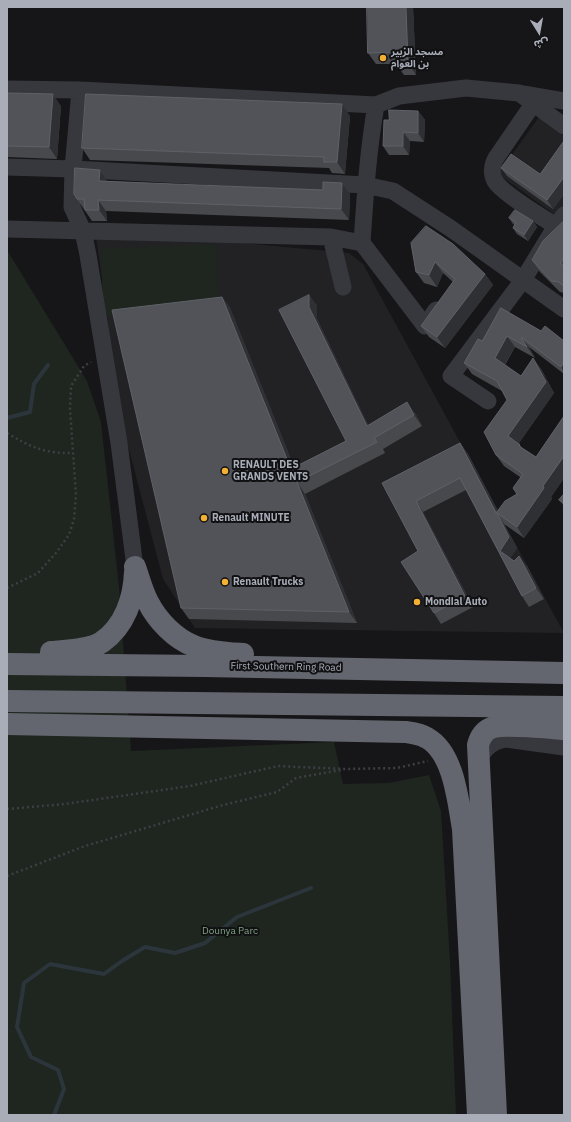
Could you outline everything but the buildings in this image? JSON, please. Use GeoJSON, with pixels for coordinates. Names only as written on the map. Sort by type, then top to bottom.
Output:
{"type":"FeatureCollection","features":[{"type":"Feature","properties":{"kind":"highway"},"geometry":{"type":"LineString","coordinates":[[7,653],[64,651],[102,643],[118,627],[130,606],[134,589],[135,567]]}},
{"type":"Feature","properties":{"kind":"highway"},"geometry":{"type":"LineString","coordinates":[[135,567],[147,601],[164,626],[176,636],[194,646],[226,653],[537,672]]}},
{"type":"Feature","properties":{"kind":"highway","name":"First Southern Ring Road"},"geometry":{"type":"LineString","coordinates":[[7,664],[564,673]]}},
{"type":"Feature","properties":{"kind":"highway"},"geometry":{"type":"LineString","coordinates":[[7,701],[564,707]]}},
{"type":"Feature","properties":{"kind":"highway"},"geometry":{"type":"LineString","coordinates":[[7,724],[406,732],[426,737],[438,746],[446,758],[457,794],[496,1115]]}},
{"type":"Feature","properties":{"kind":"highway"},"geometry":{"type":"LineString","coordinates":[[478,1115],[482,828],[478,760],[479,739],[487,730],[498,726],[564,729]]}},
{"type":"Feature","properties":{"kind":"street"},"geometry":{"type":"LineString","coordinates":[[7,89],[80,90],[376,106],[399,96],[466,88],[518,93],[564,101]]}},
{"type":"Feature","properties":{"kind":"street"},"geometry":{"type":"LineString","coordinates":[[80,90],[73,169],[72,207],[83,231],[119,443],[135,567]]}},
{"type":"Feature","properties":{"kind":"street"},"geometry":{"type":"LineString","coordinates":[[518,93],[564,126]]}},
{"type":"Feature","properties":{"kind":"street"},"geometry":{"type":"LineString","coordinates":[[488,401],[451,376],[523,280],[560,221],[498,186],[493,175],[493,163],[533,104]]}},
{"type":"Feature","properties":{"kind":"street"},"geometry":{"type":"LineString","coordinates":[[376,106],[365,185],[362,243],[425,326],[446,294]]}},
{"type":"Feature","properties":{"kind":"street"},"geometry":{"type":"LineString","coordinates":[[7,167],[73,169],[365,185],[393,191],[450,228],[564,309]]}},
{"type":"Feature","properties":{"kind":"street"},"geometry":{"type":"LineString","coordinates":[[7,229],[331,237],[362,243]]}},
{"type":"Feature","properties":{"kind":"street"},"geometry":{"type":"LineString","coordinates":[[331,237],[343,287]]}},
{"type":"Feature","properties":{"kind":"street"},"geometry":{"type":"LineString","coordinates":[[478,760],[490,744],[498,740],[506,739],[564,747]]}},
{"type":"Feature","properties":{"kind":"path"},"geometry":{"type":"LineString","coordinates":[[7,588],[38,573],[56,553],[69,535],[74,519],[76,495],[70,409],[72,386],[84,366],[92,361],[104,358]]}},
{"type":"Feature","properties":{"kind":"path"},"geometry":{"type":"LineString","coordinates":[[7,433],[22,443],[44,451],[58,454],[73,453]]}},
{"type":"Feature","properties":{"kind":"path"},"geometry":{"type":"LineString","coordinates":[[7,809],[65,804],[190,786],[278,766],[346,769],[397,768],[446,758]]}},
{"type":"Feature","properties":{"kind":"path"},"geometry":{"type":"LineString","coordinates":[[7,876],[85,846],[223,805],[277,792],[296,778],[346,769]]}},
{"type":"Feature","properties":{"kind":"shaded area"},"geometry":{"type":"Polygon","coordinates":[[[539,117],[564,136],[564,209],[558,217],[498,174],[539,117]]]}},
{"type":"Feature","properties":{"kind":"shaded area"},"geometry":{"type":"Polygon","coordinates":[[[96,236],[222,241],[349,253],[363,264],[564,633],[195,628],[163,579],[116,400],[108,323],[96,236]]]}},
{"type":"Feature","properties":{"kind":"green space"},"geometry":{"type":"Polygon","coordinates":[[[216,244],[219,311],[103,316],[101,249],[216,244]]]}},
{"type":"Feature","properties":{"kind":"green space","name":"Dounya Parc"},"geometry":{"type":"Polygon","coordinates":[[[7,250],[87,381],[101,422],[119,587],[131,751],[334,742],[343,784],[389,783],[429,775],[441,811],[450,961],[456,1115],[7,1115],[7,250]]]}},
{"type":"Feature","properties":{"kind":"waterway"},"geometry":{"type":"LineString","coordinates":[[7,418],[30,412],[34,384],[48,365]]}},
{"type":"Feature","properties":{"kind":"waterway"},"geometry":{"type":"LineString","coordinates":[[54,1115],[64,1089],[58,1070],[31,1057],[17,1027],[24,983],[50,964],[104,974],[145,947],[175,953],[205,943],[237,917],[311,888]]}},
{"type":"Feature","properties":{"kind":"place","name":"مسجد الزبير بن العوام"},"geometry":{"type":"Point","coordinates":[383,58]}},
{"type":"Feature","properties":{"kind":"place","name":"RENAULT DES GRANDS VENTS"},"geometry":{"type":"Point","coordinates":[225,471]}},
{"type":"Feature","properties":{"kind":"place","name":"Renault MINUTE"},"geometry":{"type":"Point","coordinates":[204,518]}},
{"type":"Feature","properties":{"kind":"place","name":"Renault Trucks"},"geometry":{"type":"Point","coordinates":[225,582]}},
{"type":"Feature","properties":{"kind":"place","name":"Mondial Auto"},"geometry":{"type":"Point","coordinates":[417,602]}}]}
